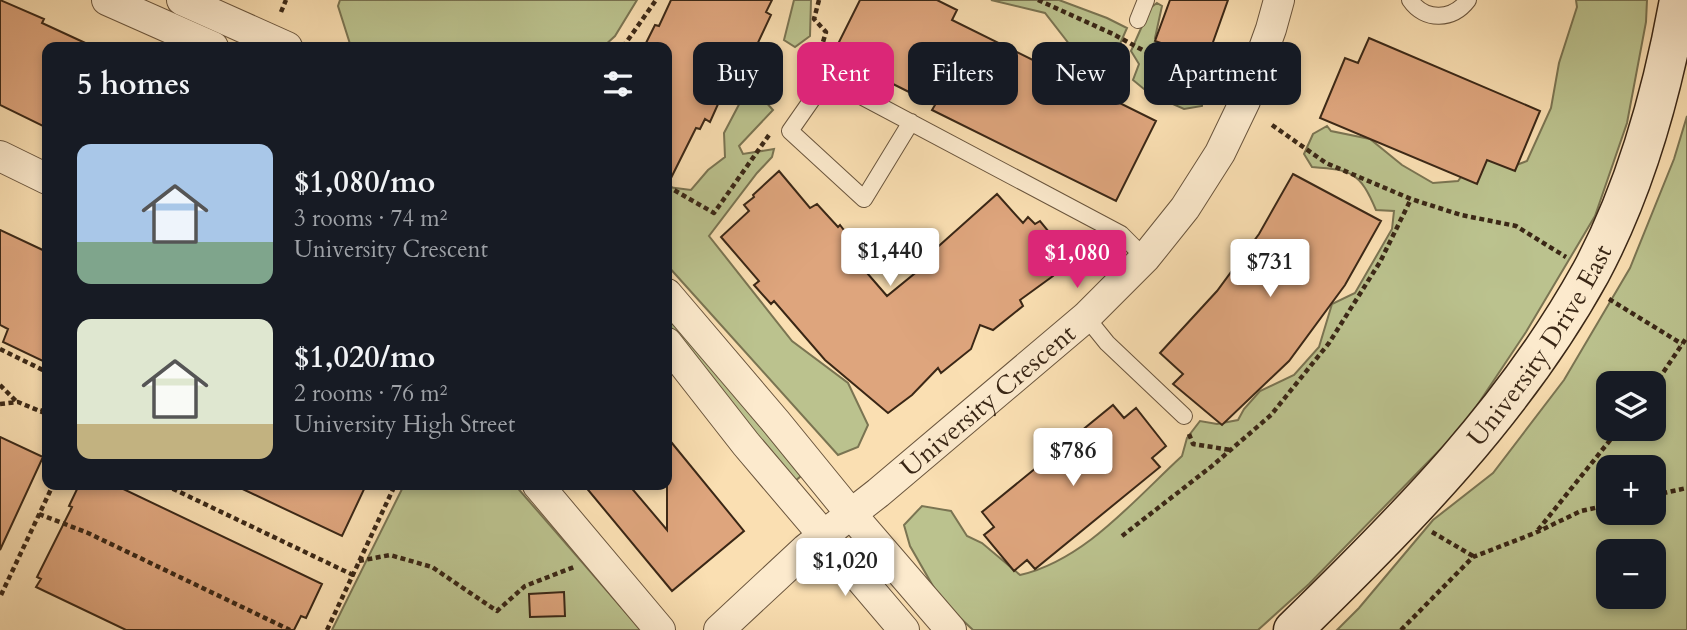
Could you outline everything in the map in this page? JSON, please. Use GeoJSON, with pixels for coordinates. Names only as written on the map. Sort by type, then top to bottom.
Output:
{"type":"FeatureCollection","features":[{"type":"Feature","properties":{"kind":"street"},"geometry":{"type":"LineString","coordinates":[[107,0],[202,42]]}},
{"type":"Feature","properties":{"kind":"street"},"geometry":{"type":"LineString","coordinates":[[182,0],[276,42]]}},
{"type":"Feature","properties":{"kind":"street","name":"University Crescent"},"geometry":{"type":"LineString","coordinates":[[719,630],[824,535],[1086,317],[1145,257],[1185,208],[1220,153],[1245,101],[1279,0]]}},
{"type":"Feature","properties":{"kind":"street","name":"University Drive East"},"geometry":{"type":"LineString","coordinates":[[1293,630],[1432,490],[1491,421],[1546,347],[1591,271],[1638,163],[1663,78],[1679,0]]}},
{"type":"Feature","properties":{"kind":"street"},"geometry":{"type":"LineString","coordinates":[[0,156],[42,177]]}},
{"type":"Feature","properties":{"kind":"street"},"geometry":{"type":"LineString","coordinates":[[672,300],[951,630]]}},
{"type":"Feature","properties":{"kind":"street"},"geometry":{"type":"LineString","coordinates":[[672,349],[746,444],[904,630]]}},
{"type":"Feature","properties":{"kind":"street"},"geometry":{"type":"LineString","coordinates":[[542,490],[660,630]]}},
{"type":"Feature","properties":{"kind":"lane"},"geometry":{"type":"LineString","coordinates":[[1138,20],[1146,0]]}},
{"type":"Feature","properties":{"kind":"lane"},"geometry":{"type":"LineString","coordinates":[[1410,0],[1424,13],[1447,16],[1458,11],[1468,0]]}},
{"type":"Feature","properties":{"kind":"lane"},"geometry":{"type":"LineString","coordinates":[[808,105],[790,131],[864,199],[911,122]]}},
{"type":"Feature","properties":{"kind":"lane"},"geometry":{"type":"LineString","coordinates":[[879,105],[1121,234],[1145,257]]}},
{"type":"Feature","properties":{"kind":"lane"},"geometry":{"type":"LineString","coordinates":[[1086,317],[1107,343],[1184,416]]}},
{"type":"Feature","properties":{"kind":"path"},"geometry":{"type":"LineString","coordinates":[[281,12],[286,0]]}},
{"type":"Feature","properties":{"kind":"path"},"geometry":{"type":"LineString","coordinates":[[627,42],[656,0]]}},
{"type":"Feature","properties":{"kind":"path"},"geometry":{"type":"LineString","coordinates":[[819,0],[814,19],[826,32],[823,42]]}},
{"type":"Feature","properties":{"kind":"path"},"geometry":{"type":"LineString","coordinates":[[1038,0],[1114,34],[1144,51]]}},
{"type":"Feature","properties":{"kind":"path"},"geometry":{"type":"LineString","coordinates":[[1272,125],[1325,163],[1411,199],[1461,215],[1516,226],[1573,261]]}},
{"type":"Feature","properties":{"kind":"path"},"geometry":{"type":"LineString","coordinates":[[672,189],[714,213],[769,135],[790,131]]}},
{"type":"Feature","properties":{"kind":"path"},"geometry":{"type":"LineString","coordinates":[[1122,536],[1271,415],[1329,343],[1380,262],[1411,199]]}},
{"type":"Feature","properties":{"kind":"path"},"geometry":{"type":"LineString","coordinates":[[1605,296],[1682,344]]}},
{"type":"Feature","properties":{"kind":"path"},"geometry":{"type":"LineString","coordinates":[[1664,371],[1687,337]]}},
{"type":"Feature","properties":{"kind":"path"},"geometry":{"type":"LineString","coordinates":[[0,349],[42,370]]}},
{"type":"Feature","properties":{"kind":"path"},"geometry":{"type":"LineString","coordinates":[[0,385],[18,402],[42,412]]}},
{"type":"Feature","properties":{"kind":"path"},"geometry":{"type":"LineString","coordinates":[[0,404],[18,402]]}},
{"type":"Feature","properties":{"kind":"path"},"geometry":{"type":"LineString","coordinates":[[1184,416],[1193,444],[1231,450]]}},
{"type":"Feature","properties":{"kind":"path"},"geometry":{"type":"LineString","coordinates":[[1535,534],[1609,441]]}},
{"type":"Feature","properties":{"kind":"path"},"geometry":{"type":"LineString","coordinates":[[1666,492],[1687,488]]}},
{"type":"Feature","properties":{"kind":"path"},"geometry":{"type":"LineString","coordinates":[[1,594],[50,490]]}},
{"type":"Feature","properties":{"kind":"path"},"geometry":{"type":"LineString","coordinates":[[175,490],[353,575]]}},
{"type":"Feature","properties":{"kind":"path"},"geometry":{"type":"LineString","coordinates":[[327,630],[394,490]]}},
{"type":"Feature","properties":{"kind":"path"},"geometry":{"type":"LineString","coordinates":[[1401,630],[1473,557],[1535,534],[1581,511],[1596,508]]}},
{"type":"Feature","properties":{"kind":"path"},"geometry":{"type":"LineString","coordinates":[[39,514],[88,533],[290,630]]}},
{"type":"Feature","properties":{"kind":"path"},"geometry":{"type":"LineString","coordinates":[[1426,528],[1473,557]]}},
{"type":"Feature","properties":{"kind":"path"},"geometry":{"type":"LineString","coordinates":[[359,561],[390,555],[432,567],[497,611],[525,586],[572,569],[595,551]]}},
{"type":"Feature","properties":{"kind":"green space"},"geometry":{"type":"Polygon","coordinates":[[[340,0],[637,0],[608,42],[349,42],[338,6],[340,0]]]}},
{"type":"Feature","properties":{"kind":"green space"},"geometry":{"type":"Polygon","coordinates":[[[794,0],[811,0],[810,36],[797,42],[795,47],[784,40],[794,0]]]}},
{"type":"Feature","properties":{"kind":"green space"},"geometry":{"type":"Polygon","coordinates":[[[991,0],[1059,0],[1127,28],[1121,42],[1068,42],[1045,13],[991,0]]]}},
{"type":"Feature","properties":{"kind":"green space"},"geometry":{"type":"Polygon","coordinates":[[[1576,0],[1647,0],[1646,22],[1627,123],[1595,216],[1526,332],[1464,425],[1309,584],[1258,630],[973,630],[941,600],[910,546],[904,525],[922,506],[951,511],[967,536],[982,543],[1020,575],[1044,567],[1087,542],[1127,509],[1182,456],[1187,438],[1200,421],[1217,424],[1238,420],[1260,391],[1294,375],[1319,347],[1332,304],[1355,293],[1392,229],[1394,211],[1376,210],[1365,188],[1353,175],[1312,167],[1304,154],[1313,134],[1327,126],[1331,131],[1370,139],[1402,165],[1433,183],[1458,181],[1473,161],[1495,154],[1511,167],[1527,161],[1551,108],[1559,63],[1577,7],[1576,0]]]}},
{"type":"Feature","properties":{"kind":"green space"},"geometry":{"type":"Polygon","coordinates":[[[1157,3],[1162,6],[1155,38],[1161,42],[1144,42],[1144,89],[1133,80],[1139,64],[1131,51],[1150,8],[1157,3]]]}},
{"type":"Feature","properties":{"kind":"green space"},"geometry":{"type":"Polygon","coordinates":[[[739,105],[768,105],[773,110],[739,146],[743,154],[774,149],[772,157],[709,236],[792,341],[848,383],[868,425],[858,447],[838,455],[672,271],[672,188],[691,190],[708,170],[725,157],[724,133],[739,105]]]}},
{"type":"Feature","properties":{"kind":"green space"},"geometry":{"type":"Polygon","coordinates":[[[1175,105],[1202,105],[1202,106],[1184,109],[1175,105]]]}},
{"type":"Feature","properties":{"kind":"green space"},"geometry":{"type":"Polygon","coordinates":[[[1687,116],[1687,630],[1337,630],[1359,608],[1433,520],[1493,473],[1564,380],[1630,268],[1674,159],[1687,116]]]}},
{"type":"Feature","properties":{"kind":"green space"},"geometry":{"type":"Polygon","coordinates":[[[672,318],[801,476],[795,481],[672,339],[672,318]]]}},
{"type":"Feature","properties":{"kind":"green space"},"geometry":{"type":"Polygon","coordinates":[[[402,490],[519,490],[641,630],[332,630],[402,490]]]}},
{"type":"Feature","properties":{"kind":"building"},"geometry":{"type":"Polygon","coordinates":[[[0,0],[44,19],[42,23],[83,42],[42,42],[42,126],[0,105],[0,0]]]}},
{"type":"Feature","properties":{"kind":"building"},"geometry":{"type":"Polygon","coordinates":[[[671,0],[772,0],[766,12],[771,15],[758,42],[693,42],[693,105],[718,105],[710,122],[705,119],[700,129],[696,128],[672,176],[672,42],[646,42],[655,25],[659,26],[671,0]]]}},
{"type":"Feature","properties":{"kind":"building"},"geometry":{"type":"Polygon","coordinates":[[[860,0],[937,0],[957,10],[952,20],[996,42],[908,42],[908,92],[894,84],[894,42],[839,42],[860,0]]]}},
{"type":"Feature","properties":{"kind":"building"},"geometry":{"type":"Polygon","coordinates":[[[1170,0],[1228,0],[1213,42],[1155,41],[1170,0]]]}},
{"type":"Feature","properties":{"kind":"building"},"geometry":{"type":"Polygon","coordinates":[[[1369,38],[1540,111],[1515,171],[1487,160],[1477,184],[1320,118],[1345,58],[1358,63],[1369,38]]]}},
{"type":"Feature","properties":{"kind":"building"},"geometry":{"type":"Polygon","coordinates":[[[1018,53],[1032,60],[1032,105],[1124,105],[1156,121],[1116,201],[932,110],[935,105],[1018,105],[1018,53]]]}},
{"type":"Feature","properties":{"kind":"building"},"geometry":{"type":"Polygon","coordinates":[[[779,171],[810,208],[817,204],[838,227],[840,225],[856,246],[861,266],[887,296],[925,265],[922,261],[997,194],[1023,223],[1028,217],[1035,224],[1040,221],[1071,259],[1020,300],[1023,306],[993,330],[980,325],[971,349],[941,373],[938,368],[912,395],[888,413],[825,360],[774,301],[771,304],[754,285],[759,281],[721,237],[749,211],[744,205],[779,171]]]}},
{"type":"Feature","properties":{"kind":"building"},"geometry":{"type":"Polygon","coordinates":[[[1293,174],[1381,221],[1345,285],[1289,361],[1222,425],[1173,384],[1183,374],[1160,353],[1217,291],[1259,234],[1293,174]]]}},
{"type":"Feature","properties":{"kind":"building"},"geometry":{"type":"Polygon","coordinates":[[[0,230],[42,250],[42,361],[3,342],[8,329],[0,325],[0,230]]]}},
{"type":"Feature","properties":{"kind":"building"},"geometry":{"type":"Polygon","coordinates":[[[1113,405],[1124,418],[1136,408],[1166,446],[1152,458],[1160,467],[1035,569],[1027,560],[1014,571],[984,535],[994,527],[982,512],[1113,405]]]}},
{"type":"Feature","properties":{"kind":"building"},"geometry":{"type":"Polygon","coordinates":[[[0,437],[42,457],[42,459],[0,550],[0,437]]]}},
{"type":"Feature","properties":{"kind":"building"},"geometry":{"type":"Polygon","coordinates":[[[672,443],[744,531],[672,591],[588,490],[633,490],[667,530],[667,490],[672,490],[672,443]]]}},
{"type":"Feature","properties":{"kind":"building"},"geometry":{"type":"Polygon","coordinates":[[[77,490],[125,490],[322,584],[306,618],[301,616],[294,630],[126,630],[36,587],[41,579],[37,577],[72,507],[69,506],[77,490]]]}},
{"type":"Feature","properties":{"kind":"building"},"geometry":{"type":"Polygon","coordinates":[[[245,490],[364,490],[342,536],[245,490]]]}},
{"type":"Feature","properties":{"kind":"building"},"geometry":{"type":"Polygon","coordinates":[[[564,592],[565,616],[530,617],[529,594],[564,592]]]}}]}
